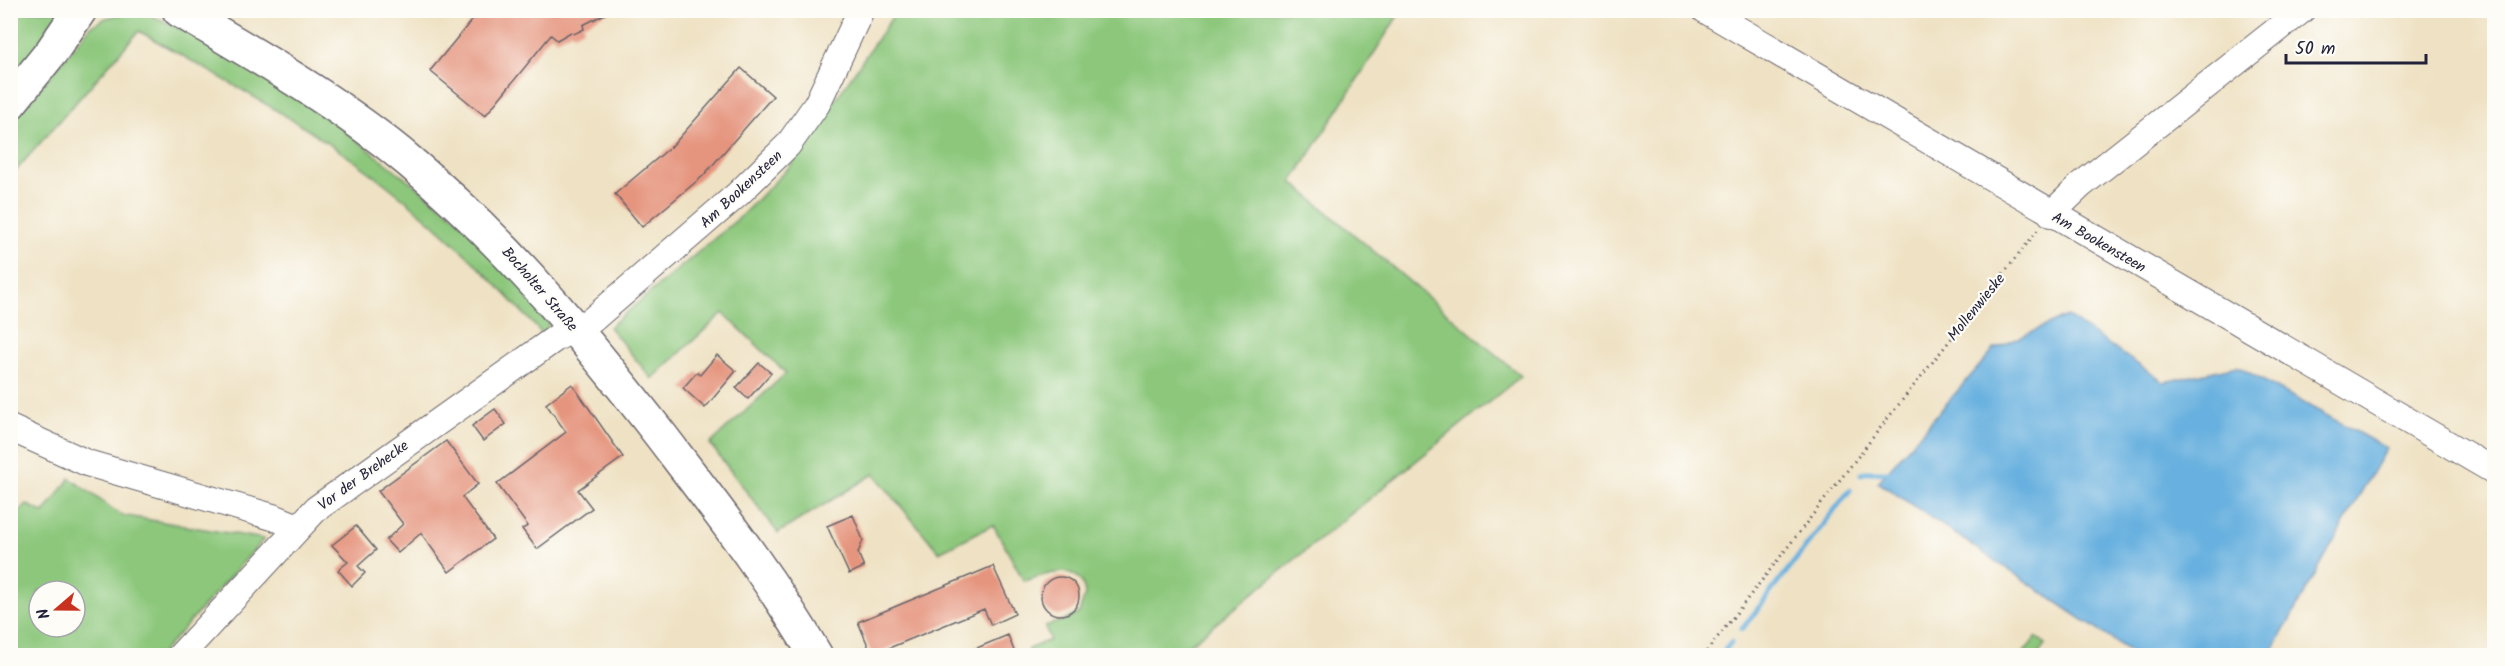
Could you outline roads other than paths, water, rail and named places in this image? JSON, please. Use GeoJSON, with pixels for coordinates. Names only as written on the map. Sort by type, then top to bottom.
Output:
{"type":"FeatureCollection","features":[{"type":"Feature","properties":{"kind":"main road"},"geometry":{"type":"LineString","coordinates":[[10,103],[52,51],[80,10]]}},
{"type":"Feature","properties":{"kind":"main road","name":"Bocholter Straße"},"geometry":{"type":"LineString","coordinates":[[179,10],[348,113],[409,161],[493,237],[575,329],[652,424],[753,557],[816,656]]}},
{"type":"Feature","properties":{"kind":"street","name":"Am Bookensteen"},"geometry":{"type":"LineString","coordinates":[[575,329],[608,307],[677,248],[738,194],[788,145],[817,104],[861,10]]}},
{"type":"Feature","properties":{"kind":"street","name":"Am Bookensteen"},"geometry":{"type":"LineString","coordinates":[[1705,10],[2050,214],[2494,471]]}},
{"type":"Feature","properties":{"kind":"street"},"geometry":{"type":"LineString","coordinates":[[2050,214],[2081,185],[2302,10]]}},
{"type":"Feature","properties":{"kind":"street","name":"Vor der Brehecke"},"geometry":{"type":"LineString","coordinates":[[180,656],[316,509],[556,338],[575,329]]}},
{"type":"Feature","properties":{"kind":"street"},"geometry":{"type":"LineString","coordinates":[[10,428],[87,463],[276,518],[298,527]]}},
{"type":"Feature","properties":{"kind":"water"},"geometry":{"type":"Polygon","coordinates":[[[2067,316],[2164,382],[2237,366],[2386,448],[2270,655],[2135,655],[1878,482],[1994,349],[2067,316]]]}},
{"type":"Feature","properties":{"kind":"waterway"},"geometry":{"type":"LineString","coordinates":[[1862,474],[1864,472],[1892,472]]}},
{"type":"Feature","properties":{"kind":"waterway"},"geometry":{"type":"LineString","coordinates":[[1742,629],[1850,490]]}},
{"type":"Feature","properties":{"kind":"waterway"},"geometry":{"type":"LineString","coordinates":[[1721,656],[1731,642]]}}]}
